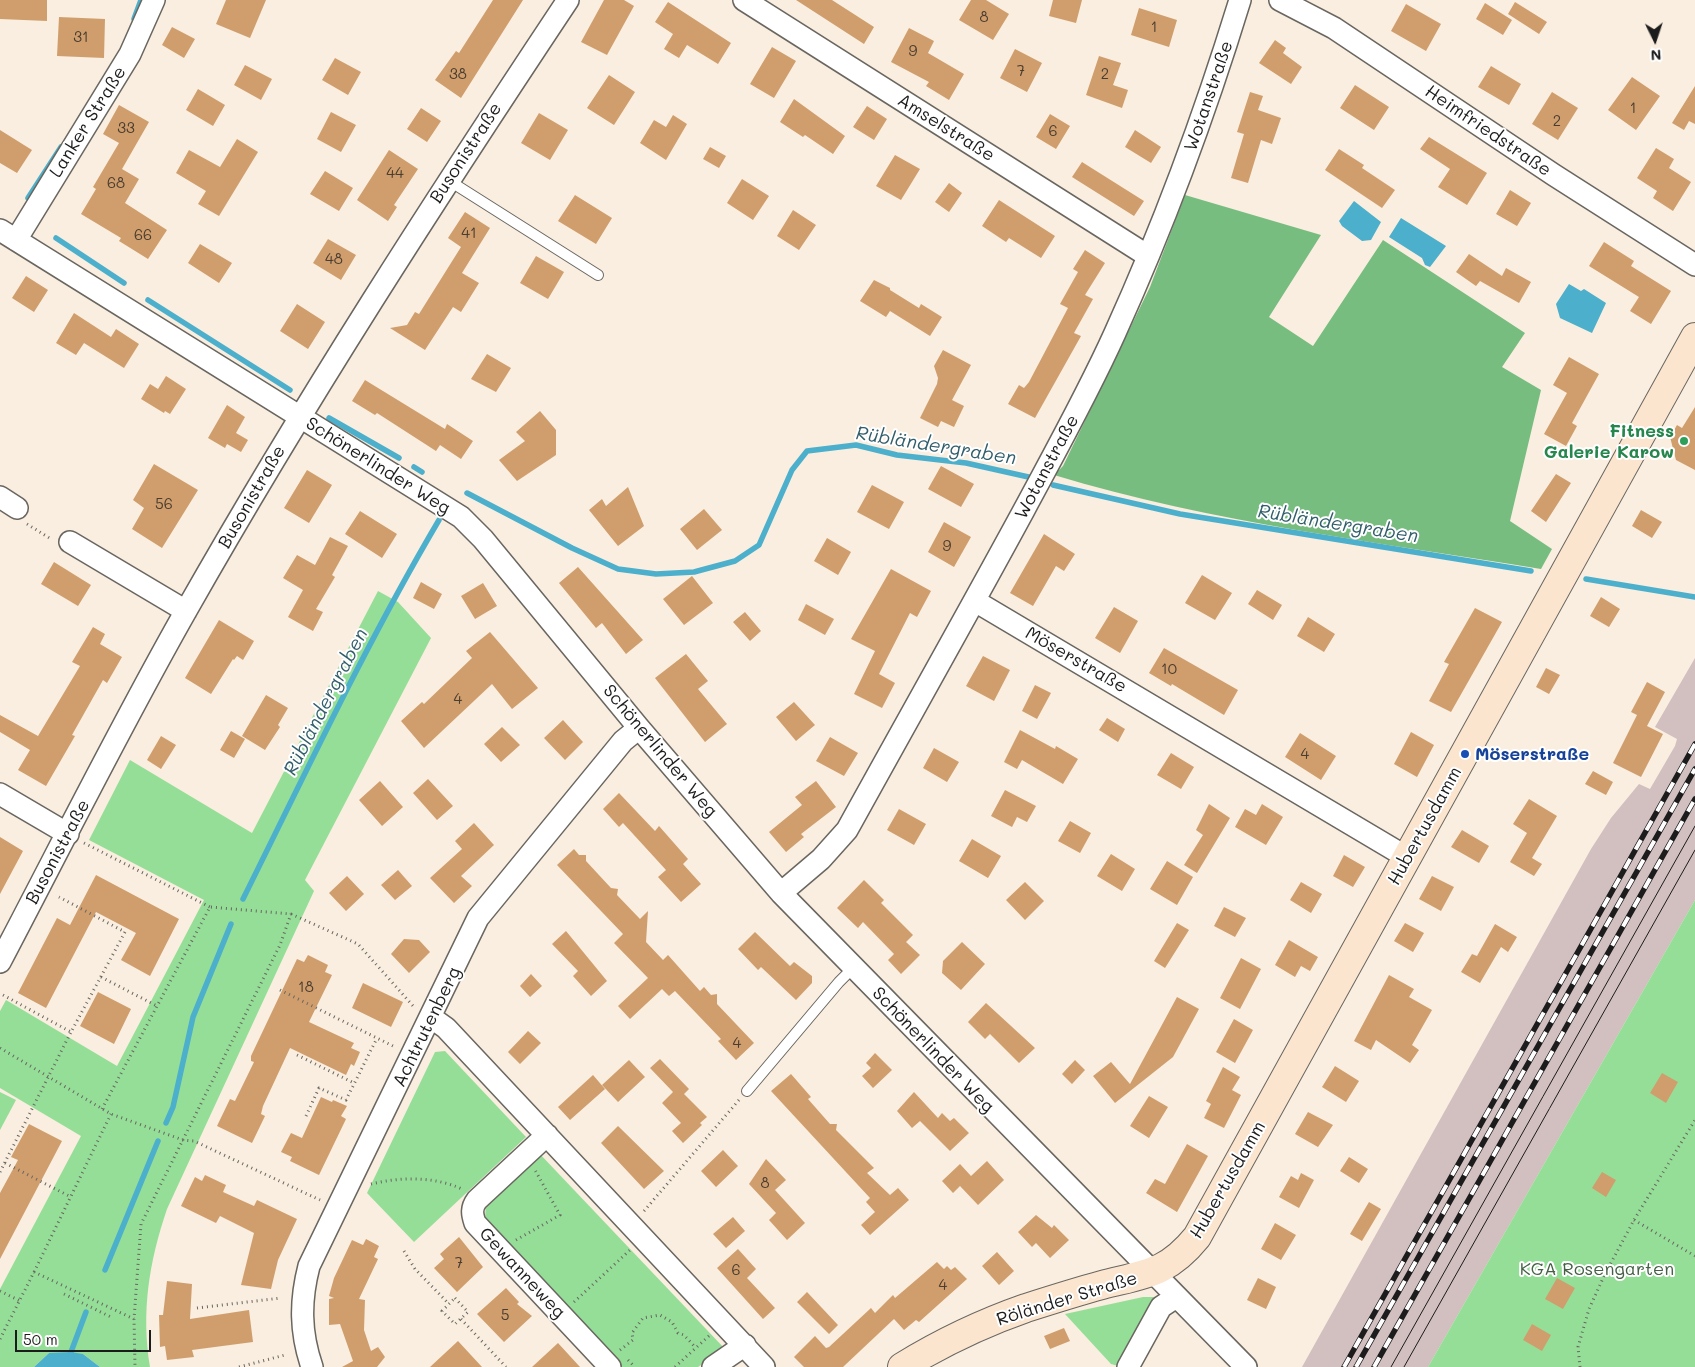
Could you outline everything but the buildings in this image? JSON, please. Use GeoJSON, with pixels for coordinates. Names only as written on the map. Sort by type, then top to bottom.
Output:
{"type":"FeatureCollection","features":[{"type":"Feature","properties":{"kind":"street","name":"Lanker Straße"},"geometry":{"type":"LineString","coordinates":[[8,235],[130,54],[154,0]]}},
{"type":"Feature","properties":{"kind":"street","name":"Busonistraße"},"geometry":{"type":"LineString","coordinates":[[0,962],[76,838],[186,611],[299,417],[448,180],[568,0]]}},
{"type":"Feature","properties":{"kind":"street","name":"Amselstraße"},"geometry":{"type":"LineString","coordinates":[[744,0],[1148,256]]}},
{"type":"Feature","properties":{"kind":"street","name":"Wotanstraße"},"geometry":{"type":"LineString","coordinates":[[781,893],[820,859],[847,830],[975,601],[1072,418],[1114,334],[1148,256],[1212,92],[1240,0]]}},
{"type":"Feature","properties":{"kind":"street","name":"Heimfriedstraße"},"geometry":{"type":"LineString","coordinates":[[1280,0],[1334,28],[1554,175],[1695,265]]}},
{"type":"Feature","properties":{"kind":"street","name":"Schönerlinder Weg"},"geometry":{"type":"LineString","coordinates":[[8,235],[461,518],[483,539],[639,728],[781,893],[1152,1274],[1246,1367]]}},
{"type":"Feature","properties":{"kind":"street","name":"Hubertusdamm"},"geometry":{"type":"LineString","coordinates":[[1152,1274],[1178,1258],[1193,1242],[1206,1221],[1695,337]]}},
{"type":"Feature","properties":{"kind":"street"},"geometry":{"type":"LineString","coordinates":[[70,542],[186,611]]}},
{"type":"Feature","properties":{"kind":"street","name":"Möserstraße"},"geometry":{"type":"LineString","coordinates":[[975,601],[1408,858]]}},
{"type":"Feature","properties":{"kind":"street","name":"Achtrutenberg"},"geometry":{"type":"LineString","coordinates":[[312,1367],[306,1350],[301,1316],[303,1290],[309,1266],[432,1018],[478,918],[623,741],[639,728]]}},
{"type":"Feature","properties":{"kind":"street"},"geometry":{"type":"LineString","coordinates":[[0,794],[76,838]]}},
{"type":"Feature","properties":{"kind":"street"},"geometry":{"type":"LineString","coordinates":[[432,1018],[446,1028],[547,1134],[764,1367]]}},
{"type":"Feature","properties":{"kind":"street"},"geometry":{"type":"LineString","coordinates":[[477,1200],[547,1134]]}},
{"type":"Feature","properties":{"kind":"street","name":"Gewanneweg"},"geometry":{"type":"LineString","coordinates":[[477,1200],[472,1209],[476,1223],[570,1305],[614,1359]]}},
{"type":"Feature","properties":{"kind":"street","name":"Röländer Straße"},"geometry":{"type":"LineString","coordinates":[[902,1367],[969,1331],[1013,1313],[1102,1285],[1152,1274]]}},
{"type":"Feature","properties":{"kind":"street"},"geometry":{"type":"LineString","coordinates":[[1128,1367],[1160,1307],[1176,1297]]}},
{"type":"Feature","properties":{"kind":"street"},"geometry":{"type":"LineString","coordinates":[[713,1367],[744,1345]]}},
{"type":"Feature","properties":{"kind":"lane"},"geometry":{"type":"LineString","coordinates":[[448,180],[598,275]]}},
{"type":"Feature","properties":{"kind":"lane"},"geometry":{"type":"LineString","coordinates":[[747,1091],[853,968]]}},
{"type":"Feature","properties":{"kind":"path"},"geometry":{"type":"LineString","coordinates":[[8,502],[21,521],[61,545],[70,542]]}},
{"type":"Feature","properties":{"kind":"path"},"geometry":{"type":"LineString","coordinates":[[76,838],[210,907],[291,914],[358,944],[414,1006],[432,1018]]}},
{"type":"Feature","properties":{"kind":"path"},"geometry":{"type":"LineString","coordinates":[[0,1172],[71,1032],[125,932],[59,897]]}},
{"type":"Feature","properties":{"kind":"path"},"geometry":{"type":"LineString","coordinates":[[102,1109],[210,907]]}},
{"type":"Feature","properties":{"kind":"path"},"geometry":{"type":"LineString","coordinates":[[135,1367],[134,1319],[141,1224],[280,945],[291,914]]}},
{"type":"Feature","properties":{"kind":"path"},"geometry":{"type":"LineString","coordinates":[[101,977],[157,1006]]}},
{"type":"Feature","properties":{"kind":"path"},"geometry":{"type":"LineString","coordinates":[[280,990],[393,1046]]}},
{"type":"Feature","properties":{"kind":"path"},"geometry":{"type":"LineString","coordinates":[[3,995],[71,1032]]}},
{"type":"Feature","properties":{"kind":"path"},"geometry":{"type":"LineString","coordinates":[[306,1116],[319,1088],[346,1100],[377,1038]]}},
{"type":"Feature","properties":{"kind":"path"},"geometry":{"type":"LineString","coordinates":[[0,1048],[111,1114],[183,1140],[194,1141],[319,1200]]}},
{"type":"Feature","properties":{"kind":"path"},"geometry":{"type":"LineString","coordinates":[[297,1055],[354,1083]]}},
{"type":"Feature","properties":{"kind":"path"},"geometry":{"type":"LineString","coordinates":[[632,1225],[747,1091]]}},
{"type":"Feature","properties":{"kind":"path"},"geometry":{"type":"LineString","coordinates":[[0,1339],[111,1114]]}},
{"type":"Feature","properties":{"kind":"path"},"geometry":{"type":"LineString","coordinates":[[1580,1367],[1578,1347],[1590,1309],[1605,1274],[1634,1220],[1695,1120]]}},
{"type":"Feature","properties":{"kind":"path"},"geometry":{"type":"LineString","coordinates":[[5,1163],[71,1197]]}},
{"type":"Feature","properties":{"kind":"path"},"geometry":{"type":"LineString","coordinates":[[528,1175],[540,1163]]}},
{"type":"Feature","properties":{"kind":"path"},"geometry":{"type":"LineString","coordinates":[[516,1240],[560,1215],[534,1169]]}},
{"type":"Feature","properties":{"kind":"path"},"geometry":{"type":"LineString","coordinates":[[368,1185],[399,1178],[427,1180],[451,1184],[477,1200]]}},
{"type":"Feature","properties":{"kind":"path"},"geometry":{"type":"LineString","coordinates":[[1634,1220],[1695,1256]]}},
{"type":"Feature","properties":{"kind":"path"},"geometry":{"type":"LineString","coordinates":[[509,1233],[522,1247]]}},
{"type":"Feature","properties":{"kind":"path"},"geometry":{"type":"LineString","coordinates":[[570,1305],[632,1247]]}},
{"type":"Feature","properties":{"kind":"path"},"geometry":{"type":"LineString","coordinates":[[404,1251],[415,1269],[449,1304]]}},
{"type":"Feature","properties":{"kind":"path"},"geometry":{"type":"LineString","coordinates":[[34,1272],[134,1319]]}},
{"type":"Feature","properties":{"kind":"path"},"geometry":{"type":"LineString","coordinates":[[0,1291],[20,1301]]}},
{"type":"Feature","properties":{"kind":"path"},"geometry":{"type":"LineString","coordinates":[[64,1294],[114,1318]]}},
{"type":"Feature","properties":{"kind":"path"},"geometry":{"type":"LineString","coordinates":[[87,1306],[90,1298]]}},
{"type":"Feature","properties":{"kind":"path"},"geometry":{"type":"LineString","coordinates":[[196,1308],[281,1298]]}},
{"type":"Feature","properties":{"kind":"path"},"geometry":{"type":"LineString","coordinates":[[455,1298],[468,1312],[461,1319],[455,1324],[442,1311],[455,1298]]}},
{"type":"Feature","properties":{"kind":"path"},"geometry":{"type":"LineString","coordinates":[[614,1359],[633,1340],[632,1333],[643,1318],[660,1315],[672,1322],[678,1333],[684,1335],[696,1348]]}},
{"type":"Feature","properties":{"kind":"path"},"geometry":{"type":"LineString","coordinates":[[461,1319],[506,1367]]}},
{"type":"Feature","properties":{"kind":"path"},"geometry":{"type":"LineString","coordinates":[[675,1367],[713,1333]]}},
{"type":"Feature","properties":{"kind":"path"},"geometry":{"type":"LineString","coordinates":[[612,1344],[614,1359]]}},
{"type":"Feature","properties":{"kind":"path"},"geometry":{"type":"LineString","coordinates":[[239,1367],[285,1355]]}},
{"type":"Feature","properties":{"kind":"path"},"geometry":{"type":"LineString","coordinates":[[614,1359],[635,1367]]}},
{"type":"Feature","properties":{"kind":"shaded area"},"geometry":{"type":"Polygon","coordinates":[[[1695,658],[1695,900],[1428,1367],[1302,1367],[1591,849],[1611,818],[1639,784],[1650,789],[1675,746],[1677,739],[1655,727],[1695,658]]]}},
{"type":"Feature","properties":{"kind":"green space"},"geometry":{"type":"Polygon","coordinates":[[[1185,195],[1321,235],[1269,317],[1313,346],[1383,240],[1525,333],[1502,367],[1541,390],[1510,521],[1552,549],[1541,569],[1235,519],[1114,492],[1054,475],[1063,466],[1150,287],[1185,195]]]}},
{"type":"Feature","properties":{"kind":"green space"},"geometry":{"type":"Polygon","coordinates":[[[378,591],[398,602],[431,638],[305,880],[314,891],[167,1209],[155,1248],[148,1287],[146,1327],[150,1367],[100,1367],[83,1354],[49,1353],[34,1367],[0,1367],[0,1289],[81,1136],[0,1088],[0,1011],[6,1000],[117,1066],[204,900],[89,840],[130,760],[252,833],[378,591]]]}},
{"type":"Feature","properties":{"kind":"green space","name":"KGA Rosengarten"},"geometry":{"type":"Polygon","coordinates":[[[1695,900],[1695,1367],[1428,1367],[1695,900]]]}},
{"type":"Feature","properties":{"kind":"green space"},"geometry":{"type":"Polygon","coordinates":[[[445,1051],[526,1137],[414,1242],[367,1193],[435,1052],[445,1051]]]}},
{"type":"Feature","properties":{"kind":"green space"},"geometry":{"type":"Polygon","coordinates":[[[0,1092],[16,1100],[0,1130],[0,1092]]]}},
{"type":"Feature","properties":{"kind":"green space"},"geometry":{"type":"Polygon","coordinates":[[[538,1152],[725,1349],[698,1367],[622,1367],[485,1220],[486,1201],[538,1152]]]}},
{"type":"Feature","properties":{"kind":"green space"},"geometry":{"type":"Polygon","coordinates":[[[1143,1297],[1155,1297],[1157,1300],[1122,1367],[1111,1364],[1065,1314],[1143,1297]]]}},
{"type":"Feature","properties":{"kind":"water"},"geometry":{"type":"Polygon","coordinates":[[[1354,201],[1381,222],[1371,240],[1362,241],[1342,226],[1339,221],[1354,201]]]}},
{"type":"Feature","properties":{"kind":"water"},"geometry":{"type":"Polygon","coordinates":[[[1401,218],[1446,246],[1430,267],[1425,265],[1422,258],[1389,237],[1401,218]]]}},
{"type":"Feature","properties":{"kind":"water"},"geometry":{"type":"Polygon","coordinates":[[[1569,284],[1581,291],[1584,289],[1606,303],[1592,333],[1560,318],[1556,304],[1569,284]]]}},
{"type":"Feature","properties":{"kind":"water"},"geometry":{"type":"Polygon","coordinates":[[[71,1352],[83,1354],[100,1367],[34,1367],[49,1353],[71,1352]]]}},
{"type":"Feature","properties":{"kind":"waterway"},"geometry":{"type":"LineString","coordinates":[[134,19],[141,0]]}},
{"type":"Feature","properties":{"kind":"waterway"},"geometry":{"type":"LineString","coordinates":[[28,198],[61,147]]}},
{"type":"Feature","properties":{"kind":"waterway"},"geometry":{"type":"LineString","coordinates":[[56,238],[124,283]]}},
{"type":"Feature","properties":{"kind":"waterway"},"geometry":{"type":"LineString","coordinates":[[148,300],[290,390]]}},
{"type":"Feature","properties":{"kind":"waterway"},"geometry":{"type":"LineString","coordinates":[[329,418],[399,458]]}},
{"type":"Feature","properties":{"kind":"waterway","name":"Rübländergraben"},"geometry":{"type":"LineString","coordinates":[[467,493],[572,548],[618,569],[656,574],[694,572],[735,561],[759,545],[792,470],[807,451],[856,445],[897,455],[966,463],[1033,478]]}},
{"type":"Feature","properties":{"kind":"waterway"},"geometry":{"type":"LineString","coordinates":[[414,467],[422,472]]}},
{"type":"Feature","properties":{"kind":"waterway","name":"Rübländergraben"},"geometry":{"type":"LineString","coordinates":[[1053,485],[1180,514],[1531,571]]}},
{"type":"Feature","properties":{"kind":"waterway","name":"Rübländergraben"},"geometry":{"type":"LineString","coordinates":[[243,899],[362,660],[439,520]]}},
{"type":"Feature","properties":{"kind":"waterway","name":"Rübländergraben"},"geometry":{"type":"LineString","coordinates":[[1586,579],[1695,597]]}},
{"type":"Feature","properties":{"kind":"waterway","name":"Rübländergraben"},"geometry":{"type":"LineString","coordinates":[[166,1123],[173,1107],[193,1017],[231,924]]}},
{"type":"Feature","properties":{"kind":"waterway"},"geometry":{"type":"LineString","coordinates":[[105,1270],[158,1141]]}},
{"type":"Feature","properties":{"kind":"waterway"},"geometry":{"type":"LineString","coordinates":[[72,1367],[71,1352],[86,1312]]}},
{"type":"Feature","properties":{"kind":"tram line"},"geometry":{"type":"LineString","coordinates":[[1391,1367],[1695,826]]}},
{"type":"Feature","properties":{"kind":"tram line"},"geometry":{"type":"LineString","coordinates":[[1404,1367],[1695,850]]}},
{"type":"Feature","properties":{"kind":"railway"},"geometry":{"type":"LineString","coordinates":[[1344,1367],[1695,744]]}},
{"type":"Feature","properties":{"kind":"railway"},"geometry":{"type":"LineString","coordinates":[[1356,1367],[1695,769]]}},
{"type":"Feature","properties":{"kind":"railway"},"geometry":{"type":"LineString","coordinates":[[1374,1367],[1695,799]]}},
{"type":"Feature","properties":{"kind":"place","name":"Fitness Galerie Karow"},"geometry":{"type":"Point","coordinates":[1684,441]}},
{"type":"Feature","properties":{"kind":"place","name":"Möserstraße"},"geometry":{"type":"Point","coordinates":[1465,754]}}]}
